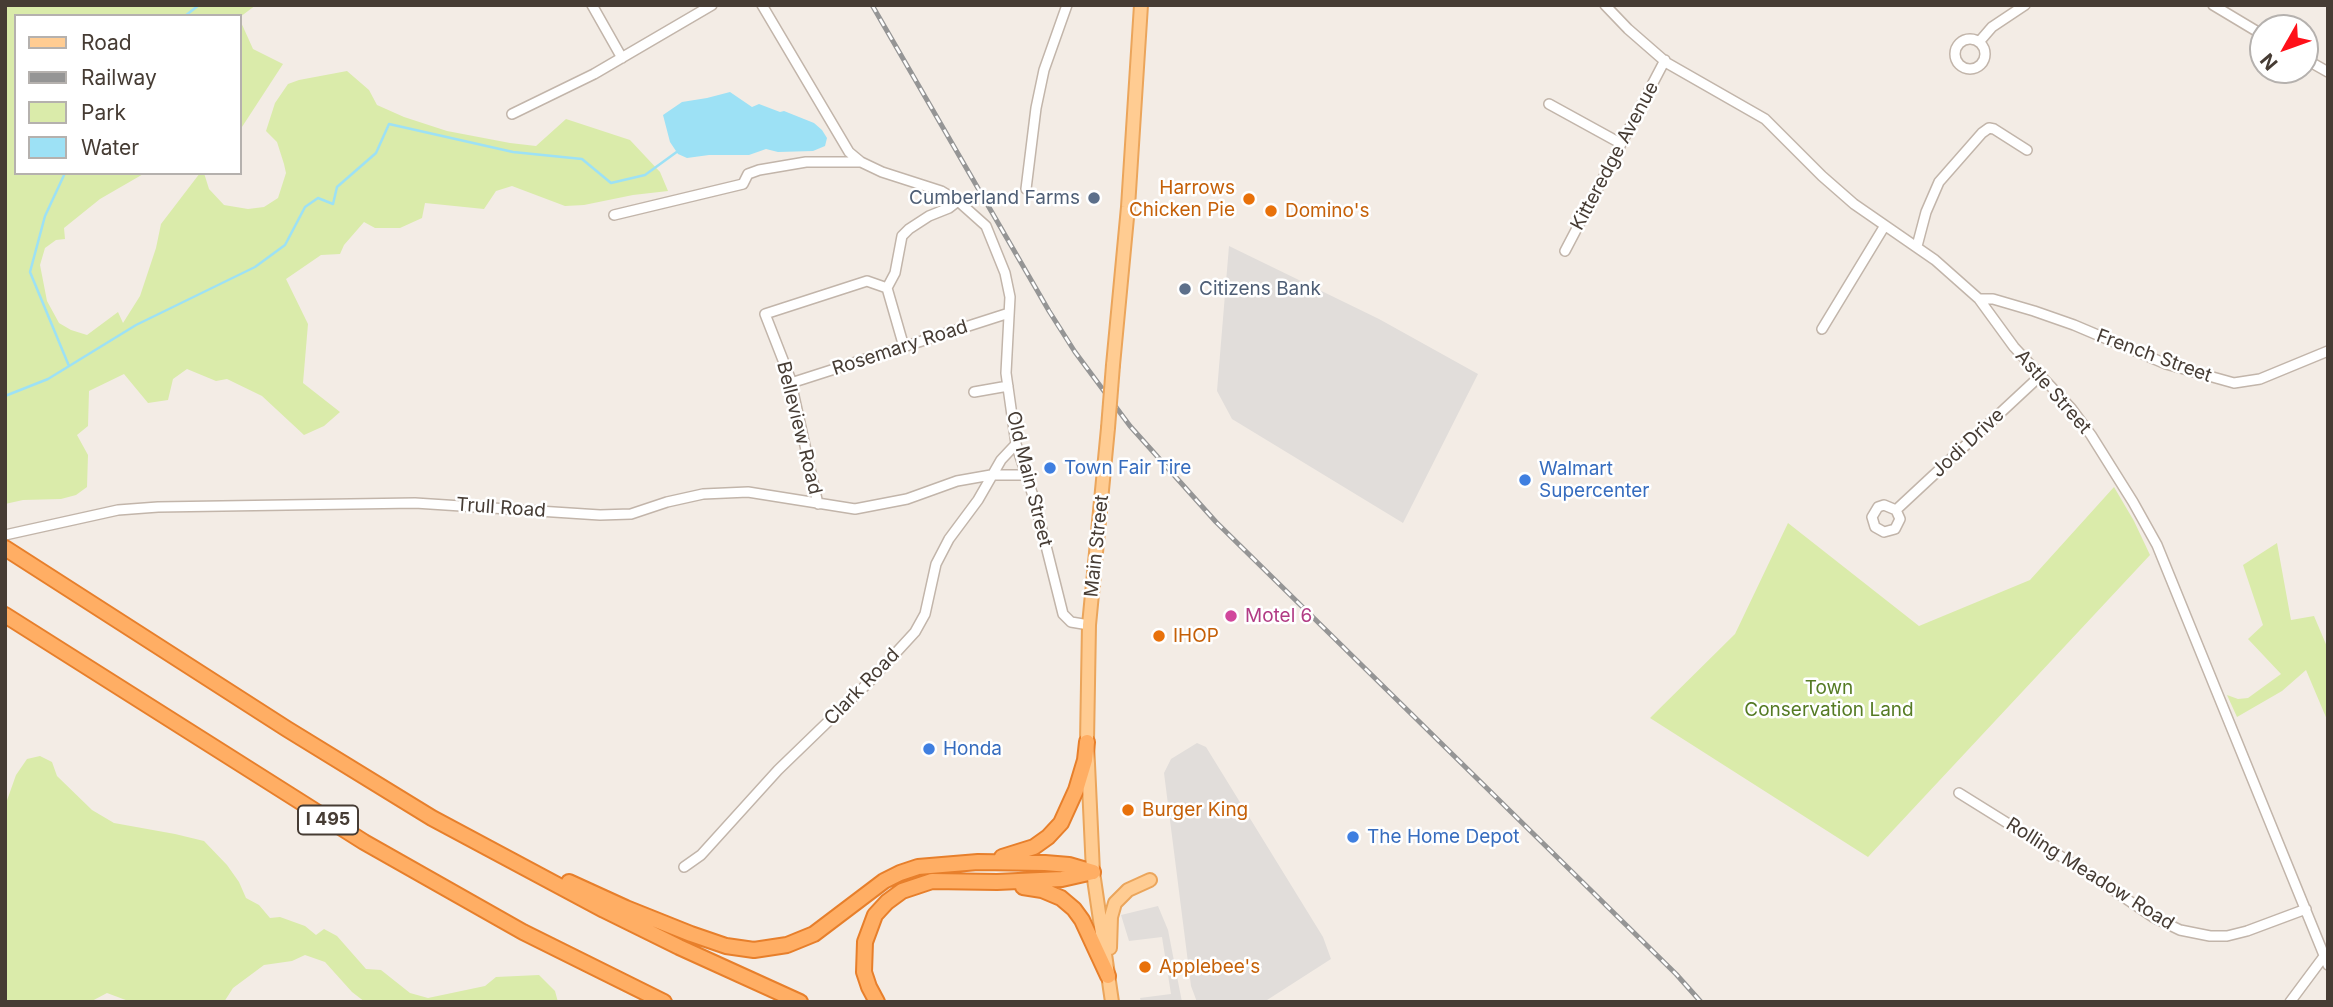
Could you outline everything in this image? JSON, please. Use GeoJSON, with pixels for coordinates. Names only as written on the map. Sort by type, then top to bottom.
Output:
{"type":"FeatureCollection","features":[{"type":"Feature","properties":{"kind":"highway","name":"I 495"},"geometry":{"type":"LineString","coordinates":[[7,539],[287,729],[432,818],[615,916],[800,1002]]}},
{"type":"Feature","properties":{"kind":"highway","name":"I 495"},"geometry":{"type":"LineString","coordinates":[[5,615],[364,842],[523,932],[664,1002]]}},
{"type":"Feature","properties":{"kind":"highway"},"geometry":{"type":"LineString","coordinates":[[978,862],[1026,851],[1054,831],[1063,819],[1076,790],[1087,742]]}},
{"type":"Feature","properties":{"kind":"highway"},"geometry":{"type":"LineString","coordinates":[[432,818],[626,908],[714,942],[745,949],[777,947],[814,934],[884,881],[918,867],[978,862],[1058,863],[1093,872]]}},
{"type":"Feature","properties":{"kind":"highway"},"geometry":{"type":"LineString","coordinates":[[877,1002],[866,980],[863,954],[868,928],[883,905],[902,891],[926,882],[1062,879],[1093,872]]}},
{"type":"Feature","properties":{"kind":"highway"},"geometry":{"type":"LineString","coordinates":[[998,882],[1042,890],[1061,898],[1082,920],[1108,976]]}},
{"type":"Feature","properties":{"kind":"main road","name":"Main Street"},"geometry":{"type":"LineString","coordinates":[[1112,1002],[1093,872],[1087,742],[1089,625],[1128,207],[1141,5]]}},
{"type":"Feature","properties":{"kind":"main road"},"geometry":{"type":"LineString","coordinates":[[1108,976],[1111,918],[1115,903],[1128,890],[1150,880]]}},
{"type":"Feature","properties":{"kind":"street"},"geometry":{"type":"LineString","coordinates":[[592,5],[622,58]]}},
{"type":"Feature","properties":{"kind":"street"},"geometry":{"type":"LineString","coordinates":[[512,114],[622,58],[712,5]]}},
{"type":"Feature","properties":{"kind":"street"},"geometry":{"type":"LineString","coordinates":[[762,5],[841,140],[860,162]]}},
{"type":"Feature","properties":{"kind":"street"},"geometry":{"type":"LineString","coordinates":[[1027,189],[1036,108],[1044,69],[1067,5]]}},
{"type":"Feature","properties":{"kind":"street","name":"Astle Street"},"geometry":{"type":"LineString","coordinates":[[1605,5],[1628,29],[1665,60],[1688,76],[1761,116],[1854,204],[1884,227],[1917,246],[1979,299],[2010,342],[2071,408],[2091,435],[2157,545],[2326,960]]}},
{"type":"Feature","properties":{"kind":"street"},"geometry":{"type":"LineString","coordinates":[[1979,42],[1992,27],[2025,5]]}},
{"type":"Feature","properties":{"kind":"street"},"geometry":{"type":"LineString","coordinates":[[2213,5],[2249,27]]}},
{"type":"Feature","properties":{"kind":"street","name":"Kitteredge Avenue"},"geometry":{"type":"LineString","coordinates":[[1565,251],[1665,60]]}},
{"type":"Feature","properties":{"kind":"street"},"geometry":{"type":"LineString","coordinates":[[1549,104],[1620,143]]}},
{"type":"Feature","properties":{"kind":"street"},"geometry":{"type":"LineString","coordinates":[[1917,246],[1926,212],[1939,182],[1982,132],[1989,128],[1994,129],[2027,150]]}},
{"type":"Feature","properties":{"kind":"street"},"geometry":{"type":"LineString","coordinates":[[614,215],[743,184],[748,174],[759,170],[806,162],[860,162]]}},
{"type":"Feature","properties":{"kind":"street","name":"Old Main Street"},"geometry":{"type":"LineString","coordinates":[[860,162],[941,191],[958,201],[986,226],[1005,273],[1010,297],[1007,336],[1008,386],[1016,444],[1035,502],[1063,614],[1070,622],[1089,625]]}},
{"type":"Feature","properties":{"kind":"street"},"geometry":{"type":"LineString","coordinates":[[904,347],[887,288],[895,273],[902,236],[929,216],[958,201]]}},
{"type":"Feature","properties":{"kind":"street"},"geometry":{"type":"LineString","coordinates":[[1822,330],[1884,227]]}},
{"type":"Feature","properties":{"kind":"street","name":"Belleview Road"},"geometry":{"type":"LineString","coordinates":[[818,504],[791,383],[765,314],[867,281],[887,288]]}},
{"type":"Feature","properties":{"kind":"street","name":"French Street"},"geometry":{"type":"LineString","coordinates":[[1979,299],[1993,299],[2034,311],[2166,364],[2234,383],[2260,379],[2328,351]]}},
{"type":"Feature","properties":{"kind":"street","name":"Rosemary Road"},"geometry":{"type":"LineString","coordinates":[[791,383],[1009,313]]}},
{"type":"Feature","properties":{"kind":"street","name":"Jodi Drive"},"geometry":{"type":"LineString","coordinates":[[1896,510],[2040,376]]}},
{"type":"Feature","properties":{"kind":"street"},"geometry":{"type":"LineString","coordinates":[[974,392],[1008,386]]}},
{"type":"Feature","properties":{"kind":"street"},"geometry":{"type":"LineString","coordinates":[[991,475],[1016,444]]}},
{"type":"Feature","properties":{"kind":"street","name":"Trull Road"},"geometry":{"type":"LineString","coordinates":[[7,539],[118,510],[167,507],[415,503],[600,515],[631,513],[703,494],[748,492],[855,509],[907,499],[957,481],[991,475],[1025,475]]}},
{"type":"Feature","properties":{"kind":"street","name":"Clark Road"},"geometry":{"type":"LineString","coordinates":[[684,867],[701,855],[778,770],[870,681],[915,632],[925,614],[936,564],[991,475]]}},
{"type":"Feature","properties":{"kind":"street","name":"Rolling Meadow Road"},"geometry":{"type":"LineString","coordinates":[[1959,793],[2154,917],[2180,930],[2210,936],[2227,936],[2306,909]]}},
{"type":"Feature","properties":{"kind":"street"},"geometry":{"type":"LineString","coordinates":[[2290,1002],[2326,960]]}},
{"type":"Feature","properties":{"kind":"green space"},"geometry":{"type":"Polygon","coordinates":[[[5,5],[256,5],[242,16],[14,14],[14,175],[142,175],[100,199],[64,228],[65,239],[56,240],[45,248],[40,265],[47,301],[59,323],[87,335],[118,312],[123,323],[140,296],[161,224],[198,175],[205,175],[209,189],[224,205],[248,209],[264,207],[278,198],[286,173],[277,142],[266,131],[275,103],[288,84],[299,80],[347,71],[369,90],[377,105],[404,117],[447,131],[510,143],[536,146],[566,119],[630,140],[660,172],[668,191],[565,206],[512,186],[496,191],[484,209],[425,203],[422,218],[400,228],[375,228],[364,222],[344,245],[340,254],[321,255],[286,279],[308,324],[303,383],[340,412],[324,426],[304,435],[262,396],[227,379],[216,381],[187,369],[173,379],[168,400],[148,403],[124,374],[89,391],[88,426],[77,435],[88,455],[87,487],[76,495],[61,499],[23,500],[5,504],[5,5]]]}},
{"type":"Feature","properties":{"kind":"green space"},"geometry":{"type":"Polygon","coordinates":[[[242,24],[253,49],[283,64],[242,127],[242,24]]]}},
{"type":"Feature","properties":{"kind":"green space","name":"Town Conservation Land"},"geometry":{"type":"Polygon","coordinates":[[[2114,487],[2150,555],[1868,857],[1650,718],[1735,634],[1788,523],[1919,626],[2030,580],[2114,487]]]}},
{"type":"Feature","properties":{"kind":"green space"},"geometry":{"type":"Polygon","coordinates":[[[2277,543],[2291,620],[2314,616],[2328,649],[2328,722],[2306,670],[2282,691],[2237,717],[2227,695],[2238,699],[2248,698],[2281,674],[2248,639],[2263,625],[2243,565],[2277,543]]]}},
{"type":"Feature","properties":{"kind":"green space"},"geometry":{"type":"Polygon","coordinates":[[[40,756],[52,762],[57,776],[92,810],[114,823],[204,841],[227,865],[246,898],[259,905],[270,918],[280,917],[305,926],[316,935],[324,929],[337,936],[366,969],[381,970],[410,993],[428,998],[485,986],[496,977],[539,975],[555,991],[558,1002],[365,1002],[352,992],[325,962],[305,955],[292,961],[264,965],[233,988],[224,1002],[131,1002],[107,993],[90,1002],[5,1002],[5,806],[16,775],[27,759],[40,756]]]}},
{"type":"Feature","properties":{"kind":"shaded area"},"geometry":{"type":"Polygon","coordinates":[[[1229,246],[1379,319],[1478,374],[1403,523],[1232,419],[1217,391],[1229,246]]]}},
{"type":"Feature","properties":{"kind":"shaded area"},"geometry":{"type":"Polygon","coordinates":[[[1197,743],[1206,747],[1323,937],[1331,959],[1264,1002],[1197,1002],[1191,986],[1164,773],[1171,759],[1197,743]]]}},
{"type":"Feature","properties":{"kind":"shaded area"},"geometry":{"type":"Polygon","coordinates":[[[1158,906],[1168,930],[1182,1002],[1141,1002],[1140,998],[1171,994],[1162,937],[1129,941],[1121,915],[1158,906]]]}},
{"type":"Feature","properties":{"kind":"water"},"geometry":{"type":"Polygon","coordinates":[[[730,92],[752,107],[759,104],[814,123],[827,138],[825,146],[813,151],[778,152],[766,149],[749,155],[687,158],[678,154],[670,142],[663,115],[682,102],[730,92]]]}},
{"type":"Feature","properties":{"kind":"waterway"},"geometry":{"type":"LineString","coordinates":[[188,14],[199,5]]}},
{"type":"Feature","properties":{"kind":"waterway"},"geometry":{"type":"LineString","coordinates":[[5,396],[48,379],[136,325],[255,267],[285,245],[305,207],[318,198],[333,204],[337,187],[376,153],[389,124],[513,152],[582,159],[611,183],[645,175],[678,151]]}},
{"type":"Feature","properties":{"kind":"waterway"},"geometry":{"type":"LineString","coordinates":[[64,175],[45,216],[30,272],[69,366]]}},
{"type":"Feature","properties":{"kind":"railway"},"geometry":{"type":"LineString","coordinates":[[872,5],[1049,311],[1075,352],[1130,426],[1216,522],[1676,974],[1701,1002]]}},
{"type":"Feature","properties":{"kind":"place","name":"Cumberland Farms"},"geometry":{"type":"Point","coordinates":[1094,198]}},
{"type":"Feature","properties":{"kind":"place","name":"Harrows Chicken Pie"},"geometry":{"type":"Point","coordinates":[1249,199]}},
{"type":"Feature","properties":{"kind":"place","name":"Domino's"},"geometry":{"type":"Point","coordinates":[1271,211]}},
{"type":"Feature","properties":{"kind":"place","name":"Citizens Bank"},"geometry":{"type":"Point","coordinates":[1185,289]}},
{"type":"Feature","properties":{"kind":"place","name":"Town Fair Tire"},"geometry":{"type":"Point","coordinates":[1050,468]}},
{"type":"Feature","properties":{"kind":"place","name":"Walmart Supercenter"},"geometry":{"type":"Point","coordinates":[1525,480]}},
{"type":"Feature","properties":{"kind":"place","name":"Motel 6"},"geometry":{"type":"Point","coordinates":[1231,616]}},
{"type":"Feature","properties":{"kind":"place","name":"IHOP"},"geometry":{"type":"Point","coordinates":[1159,636]}},
{"type":"Feature","properties":{"kind":"place","name":"Honda"},"geometry":{"type":"Point","coordinates":[929,749]}},
{"type":"Feature","properties":{"kind":"place","name":"Burger King"},"geometry":{"type":"Point","coordinates":[1128,810]}},
{"type":"Feature","properties":{"kind":"place","name":"The Home Depot"},"geometry":{"type":"Point","coordinates":[1353,837]}},
{"type":"Feature","properties":{"kind":"place","name":"Applebee's"},"geometry":{"type":"Point","coordinates":[1145,967]}}]}
